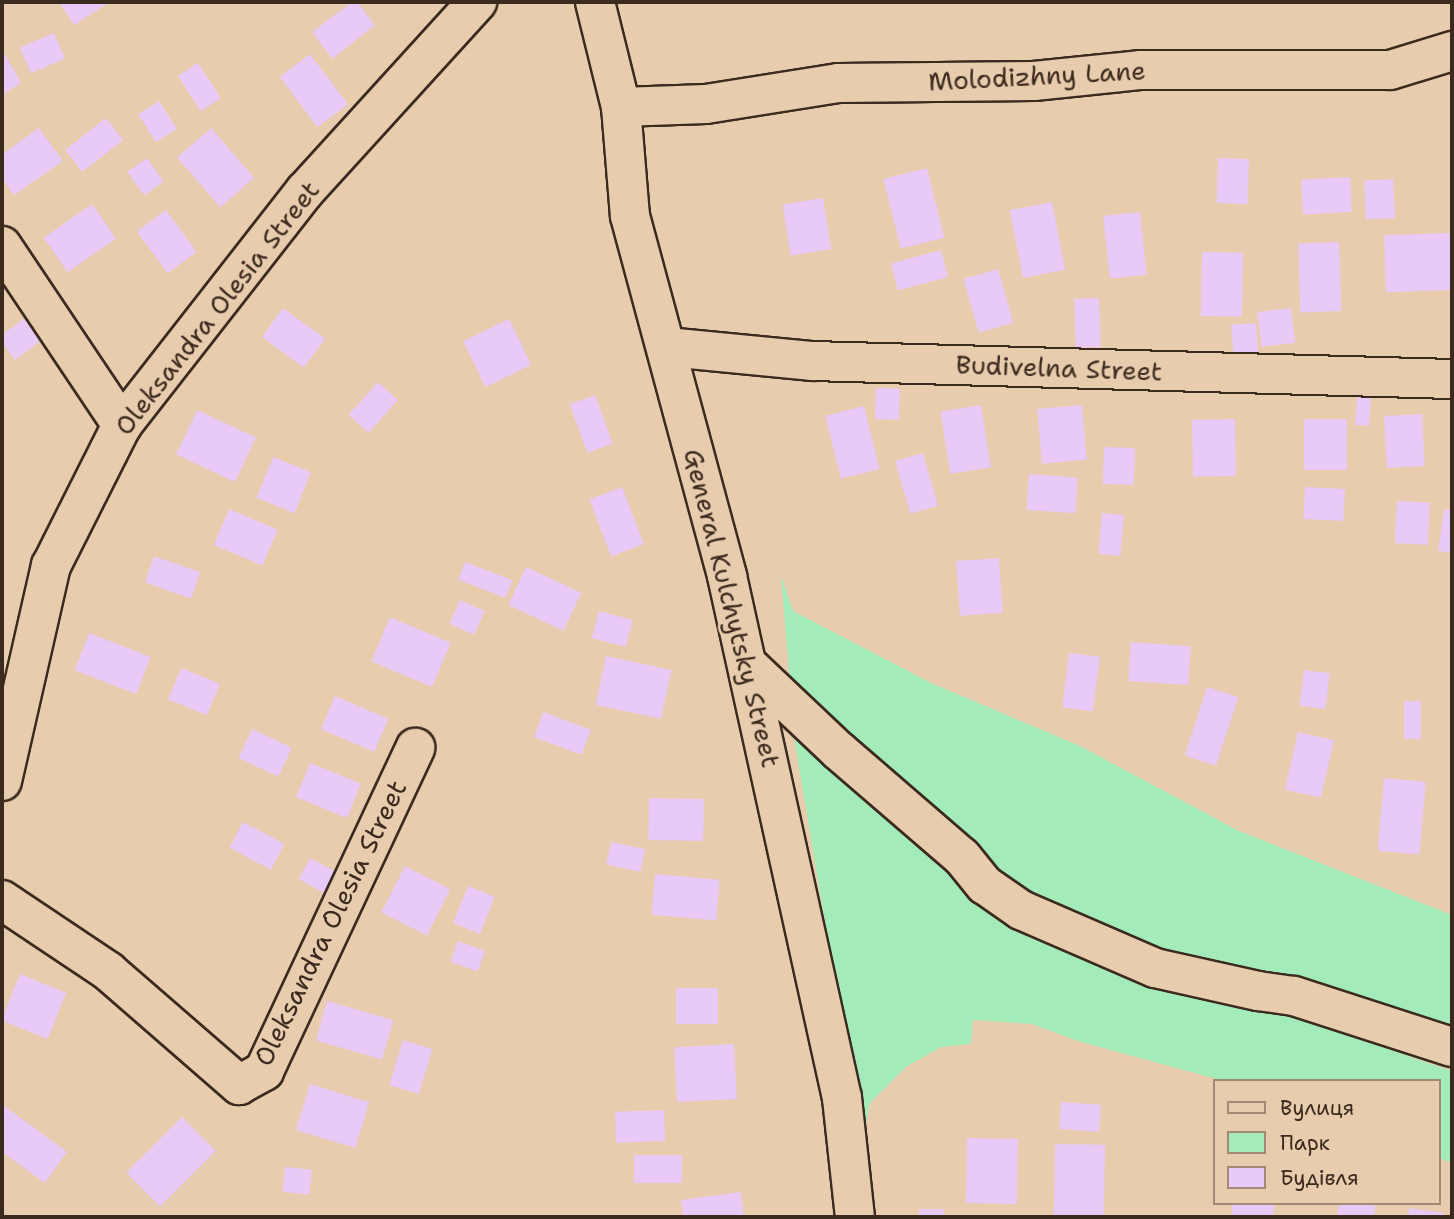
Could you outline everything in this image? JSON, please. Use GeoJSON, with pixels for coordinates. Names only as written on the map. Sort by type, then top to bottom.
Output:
{"type":"FeatureCollection","features":[{"type":"Feature","properties":{"kind":"street","name":"Oleksandra Olesia Street"},"geometry":{"type":"LineString","coordinates":[[2,781],[51,566],[122,425],[305,191],[477,2]]}},
{"type":"Feature","properties":{"kind":"street","name":"General Kulchytsky Street"},"geometry":{"type":"LineString","coordinates":[[595,2],[621,107],[630,216],[667,347],[749,666],[842,1098],[855,1217]]}},
{"type":"Feature","properties":{"kind":"street","name":"Molodizhny Lane"},"geometry":{"type":"LineString","coordinates":[[621,107],[706,104],[838,83],[1034,81],[1141,70],[1390,70],[1452,51]]}},
{"type":"Feature","properties":{"kind":"street"},"geometry":{"type":"LineString","coordinates":[[2,246],[122,425]]}},
{"type":"Feature","properties":{"kind":"street","name":"Budivelna Street"},"geometry":{"type":"LineString","coordinates":[[667,347],[812,361],[1452,379]]}},
{"type":"Feature","properties":{"kind":"street"},"geometry":{"type":"LineString","coordinates":[[749,666],[839,751],[962,857],[985,885],[1021,910],[1155,968],[1258,991],[1294,996],[1452,1047]]}},
{"type":"Feature","properties":{"kind":"street","name":"Oleksandra Olesia Street"},"geometry":{"type":"LineString","coordinates":[[2,900],[108,971],[239,1084],[264,1071],[415,748]]}},
{"type":"Feature","properties":{"kind":"green space"},"geometry":{"type":"Polygon","coordinates":[[[781,576],[793,611],[931,683],[1080,746],[1239,831],[1452,915],[1452,1069],[1390,1051],[1452,1071],[1452,1163],[1440,1158],[1440,1079],[1217,1079],[1078,1041],[1032,1024],[973,1020],[971,1044],[941,1047],[906,1067],[869,1104],[866,1126],[848,1060],[795,743],[781,576]]]}},
{"type":"Feature","properties":{"kind":"building"},"geometry":{"type":"Polygon","coordinates":[[[59,2],[110,2],[74,25],[59,2]]]}},
{"type":"Feature","properties":{"kind":"building"},"geometry":{"type":"Polygon","coordinates":[[[352,2],[357,2],[375,25],[332,59],[312,32],[352,2]]]}},
{"type":"Feature","properties":{"kind":"building"},"geometry":{"type":"Polygon","coordinates":[[[54,33],[65,59],[31,73],[20,47],[54,33]]]}},
{"type":"Feature","properties":{"kind":"building"},"geometry":{"type":"Polygon","coordinates":[[[2,49],[21,83],[2,95],[2,49]]]}},
{"type":"Feature","properties":{"kind":"building"},"geometry":{"type":"Polygon","coordinates":[[[310,54],[348,104],[318,127],[280,77],[310,54]]]}},
{"type":"Feature","properties":{"kind":"building"},"geometry":{"type":"Polygon","coordinates":[[[198,63],[221,98],[201,111],[178,76],[198,63]]]}},
{"type":"Feature","properties":{"kind":"building"},"geometry":{"type":"Polygon","coordinates":[[[159,101],[177,129],[156,142],[138,115],[159,101]]]}},
{"type":"Feature","properties":{"kind":"building"},"geometry":{"type":"Polygon","coordinates":[[[106,118],[123,140],[82,172],[65,150],[106,118]]]}},
{"type":"Feature","properties":{"kind":"building"},"geometry":{"type":"Polygon","coordinates":[[[39,128],[63,161],[14,195],[2,178],[2,154],[39,128]]]}},
{"type":"Feature","properties":{"kind":"building"},"geometry":{"type":"Polygon","coordinates":[[[211,128],[254,178],[220,207],[177,158],[211,128]]]}},
{"type":"Feature","properties":{"kind":"building"},"geometry":{"type":"Polygon","coordinates":[[[147,158],[164,182],[144,196],[127,172],[147,158]]]}},
{"type":"Feature","properties":{"kind":"building"},"geometry":{"type":"Polygon","coordinates":[[[1218,158],[1249,159],[1247,204],[1216,203],[1218,158]]]}},
{"type":"Feature","properties":{"kind":"building"},"geometry":{"type":"Polygon","coordinates":[[[927,168],[944,238],[901,249],[883,179],[927,168]]]}},
{"type":"Feature","properties":{"kind":"building"},"geometry":{"type":"Polygon","coordinates":[[[1350,177],[1352,212],[1303,215],[1301,180],[1350,177]]]}},
{"type":"Feature","properties":{"kind":"building"},"geometry":{"type":"Polygon","coordinates":[[[1393,179],[1395,218],[1366,219],[1364,181],[1393,179]]]}},
{"type":"Feature","properties":{"kind":"building"},"geometry":{"type":"Polygon","coordinates":[[[823,198],[831,249],[791,256],[783,204],[823,198]]]}},
{"type":"Feature","properties":{"kind":"building"},"geometry":{"type":"Polygon","coordinates":[[[1052,202],[1065,270],[1023,278],[1010,210],[1052,202]]]}},
{"type":"Feature","properties":{"kind":"building"},"geometry":{"type":"Polygon","coordinates":[[[92,204],[116,238],[68,272],[44,238],[92,204]]]}},
{"type":"Feature","properties":{"kind":"building"},"geometry":{"type":"Polygon","coordinates":[[[166,210],[197,252],[167,273],[137,231],[166,210]]]}},
{"type":"Feature","properties":{"kind":"building"},"geometry":{"type":"Polygon","coordinates":[[[1140,212],[1147,275],[1110,279],[1103,216],[1140,212]]]}},
{"type":"Feature","properties":{"kind":"building"},"geometry":{"type":"Polygon","coordinates":[[[1450,233],[1452,290],[1386,292],[1384,235],[1450,233]]]}},
{"type":"Feature","properties":{"kind":"building"},"geometry":{"type":"Polygon","coordinates":[[[1339,242],[1341,311],[1300,312],[1298,243],[1339,242]]]}},
{"type":"Feature","properties":{"kind":"building"},"geometry":{"type":"Polygon","coordinates":[[[941,250],[948,277],[898,291],[891,263],[941,250]]]}},
{"type":"Feature","properties":{"kind":"building"},"geometry":{"type":"Polygon","coordinates":[[[1202,252],[1243,253],[1242,317],[1201,316],[1202,252]]]}},
{"type":"Feature","properties":{"kind":"building"},"geometry":{"type":"Polygon","coordinates":[[[998,269],[1013,323],[979,333],[963,279],[998,269]]]}},
{"type":"Feature","properties":{"kind":"building"},"geometry":{"type":"Polygon","coordinates":[[[1099,298],[1101,347],[1076,348],[1074,299],[1099,298]]]}},
{"type":"Feature","properties":{"kind":"building"},"geometry":{"type":"Polygon","coordinates":[[[283,308],[325,339],[304,368],[262,337],[283,308]]]}},
{"type":"Feature","properties":{"kind":"building"},"geometry":{"type":"Polygon","coordinates":[[[1291,308],[1295,343],[1262,347],[1257,312],[1291,308]]]}},
{"type":"Feature","properties":{"kind":"building"},"geometry":{"type":"Polygon","coordinates":[[[28,316],[44,338],[15,360],[2,342],[2,335],[28,316]]]}},
{"type":"Feature","properties":{"kind":"building"},"geometry":{"type":"Polygon","coordinates":[[[509,319],[531,365],[486,387],[463,341],[509,319]]]}},
{"type":"Feature","properties":{"kind":"building"},"geometry":{"type":"Polygon","coordinates":[[[1256,323],[1258,353],[1233,355],[1231,325],[1256,323]]]}},
{"type":"Feature","properties":{"kind":"building"},"geometry":{"type":"Polygon","coordinates":[[[378,382],[398,400],[369,433],[349,415],[378,382]]]}},
{"type":"Feature","properties":{"kind":"building"},"geometry":{"type":"Polygon","coordinates":[[[876,388],[900,389],[899,420],[875,419],[876,388]]]}},
{"type":"Feature","properties":{"kind":"building"},"geometry":{"type":"Polygon","coordinates":[[[595,395],[613,444],[587,453],[570,404],[595,395]]]}},
{"type":"Feature","properties":{"kind":"building"},"geometry":{"type":"Polygon","coordinates":[[[1357,397],[1371,398],[1369,426],[1355,425],[1357,397]]]}},
{"type":"Feature","properties":{"kind":"building"},"geometry":{"type":"Polygon","coordinates":[[[981,405],[991,467],[950,474],[941,411],[981,405]]]}},
{"type":"Feature","properties":{"kind":"building"},"geometry":{"type":"Polygon","coordinates":[[[1082,405],[1087,460],[1042,464],[1037,409],[1082,405]]]}},
{"type":"Feature","properties":{"kind":"building"},"geometry":{"type":"Polygon","coordinates":[[[864,406],[880,469],[841,479],[825,416],[864,406]]]}},
{"type":"Feature","properties":{"kind":"building"},"geometry":{"type":"Polygon","coordinates":[[[197,410],[256,437],[235,482],[176,454],[197,410]]]}},
{"type":"Feature","properties":{"kind":"building"},"geometry":{"type":"Polygon","coordinates":[[[1422,414],[1425,466],[1387,468],[1384,416],[1422,414]]]}},
{"type":"Feature","properties":{"kind":"building"},"geometry":{"type":"Polygon","coordinates":[[[1235,419],[1236,476],[1193,477],[1192,420],[1235,419]]]}},
{"type":"Feature","properties":{"kind":"building"},"geometry":{"type":"Polygon","coordinates":[[[1304,419],[1347,419],[1347,470],[1304,470],[1304,419]]]}},
{"type":"Feature","properties":{"kind":"building"},"geometry":{"type":"Polygon","coordinates":[[[1104,447],[1135,448],[1134,485],[1103,484],[1104,447]]]}},
{"type":"Feature","properties":{"kind":"building"},"geometry":{"type":"Polygon","coordinates":[[[923,453],[938,506],[910,514],[895,461],[923,453]]]}},
{"type":"Feature","properties":{"kind":"building"},"geometry":{"type":"Polygon","coordinates":[[[273,457],[311,472],[295,513],[257,498],[273,457]]]}},
{"type":"Feature","properties":{"kind":"building"},"geometry":{"type":"Polygon","coordinates":[[[1029,474],[1078,477],[1075,513],[1026,510],[1029,474]]]}},
{"type":"Feature","properties":{"kind":"building"},"geometry":{"type":"Polygon","coordinates":[[[622,487],[644,544],[611,556],[589,500],[622,487]]]}},
{"type":"Feature","properties":{"kind":"building"},"geometry":{"type":"Polygon","coordinates":[[[1305,487],[1345,489],[1343,521],[1303,519],[1305,487]]]}},
{"type":"Feature","properties":{"kind":"building"},"geometry":{"type":"Polygon","coordinates":[[[1397,501],[1430,503],[1428,545],[1395,543],[1397,501]]]}},
{"type":"Feature","properties":{"kind":"building"},"geometry":{"type":"Polygon","coordinates":[[[229,509],[278,530],[263,566],[214,545],[229,509]]]}},
{"type":"Feature","properties":{"kind":"building"},"geometry":{"type":"Polygon","coordinates":[[[1444,509],[1452,510],[1452,553],[1438,551],[1444,509]]]}},
{"type":"Feature","properties":{"kind":"building"},"geometry":{"type":"Polygon","coordinates":[[[1102,513],[1124,515],[1120,556],[1098,554],[1102,513]]]}},
{"type":"Feature","properties":{"kind":"building"},"geometry":{"type":"Polygon","coordinates":[[[154,556],[200,572],[191,598],[145,582],[154,556]]]}},
{"type":"Feature","properties":{"kind":"building"},"geometry":{"type":"Polygon","coordinates":[[[999,558],[1003,613],[960,616],[956,561],[999,558]]]}},
{"type":"Feature","properties":{"kind":"building"},"geometry":{"type":"Polygon","coordinates":[[[465,562],[513,580],[506,598],[458,580],[465,562]]]}},
{"type":"Feature","properties":{"kind":"building"},"geometry":{"type":"Polygon","coordinates":[[[526,567],[581,593],[564,631],[508,605],[526,567]]]}},
{"type":"Feature","properties":{"kind":"building"},"geometry":{"type":"Polygon","coordinates":[[[460,600],[485,611],[474,635],[449,624],[460,600]]]}},
{"type":"Feature","properties":{"kind":"building"},"geometry":{"type":"Polygon","coordinates":[[[599,611],[633,620],[626,647],[592,638],[599,611]]]}},
{"type":"Feature","properties":{"kind":"building"},"geometry":{"type":"Polygon","coordinates":[[[390,617],[451,643],[432,687],[371,661],[390,617]]]}},
{"type":"Feature","properties":{"kind":"building"},"geometry":{"type":"Polygon","coordinates":[[[89,633],[151,657],[136,694],[75,670],[89,633]]]}},
{"type":"Feature","properties":{"kind":"building"},"geometry":{"type":"Polygon","coordinates":[[[1131,642],[1191,646],[1188,685],[1128,681],[1131,642]]]}},
{"type":"Feature","properties":{"kind":"building"},"geometry":{"type":"Polygon","coordinates":[[[1069,653],[1100,657],[1093,711],[1062,708],[1069,653]]]}},
{"type":"Feature","properties":{"kind":"building"},"geometry":{"type":"Polygon","coordinates":[[[606,656],[672,670],[661,719],[596,705],[606,656]]]}},
{"type":"Feature","properties":{"kind":"building"},"geometry":{"type":"Polygon","coordinates":[[[181,668],[220,684],[207,715],[168,700],[181,668]]]}},
{"type":"Feature","properties":{"kind":"building"},"geometry":{"type":"Polygon","coordinates":[[[1304,670],[1330,673],[1325,709],[1300,706],[1304,670]]]}},
{"type":"Feature","properties":{"kind":"building"},"geometry":{"type":"Polygon","coordinates":[[[1207,687],[1238,697],[1216,766],[1185,755],[1207,687]]]}},
{"type":"Feature","properties":{"kind":"building"},"geometry":{"type":"Polygon","coordinates":[[[335,696],[388,719],[374,752],[321,729],[335,696]]]}},
{"type":"Feature","properties":{"kind":"building"},"geometry":{"type":"Polygon","coordinates":[[[1404,701],[1421,701],[1421,739],[1404,739],[1404,701]]]}},
{"type":"Feature","properties":{"kind":"building"},"geometry":{"type":"Polygon","coordinates":[[[543,712],[591,729],[582,755],[534,737],[543,712]]]}},
{"type":"Feature","properties":{"kind":"building"},"geometry":{"type":"Polygon","coordinates":[[[252,729],[292,748],[278,777],[238,758],[252,729]]]}},
{"type":"Feature","properties":{"kind":"building"},"geometry":{"type":"Polygon","coordinates":[[[1298,732],[1334,740],[1321,798],[1285,789],[1298,732]]]}},
{"type":"Feature","properties":{"kind":"building"},"geometry":{"type":"Polygon","coordinates":[[[310,763],[361,784],[347,818],[296,797],[310,763]]]}},
{"type":"Feature","properties":{"kind":"building"},"geometry":{"type":"Polygon","coordinates":[[[1384,778],[1426,782],[1419,854],[1378,851],[1384,778]]]}},
{"type":"Feature","properties":{"kind":"building"},"geometry":{"type":"Polygon","coordinates":[[[649,798],[704,799],[703,841],[648,840],[649,798]]]}},
{"type":"Feature","properties":{"kind":"building"},"geometry":{"type":"Polygon","coordinates":[[[243,822],[284,844],[271,870],[229,848],[243,822]]]}},
{"type":"Feature","properties":{"kind":"building"},"geometry":{"type":"Polygon","coordinates":[[[611,842],[645,849],[640,872],[606,864],[611,842]]]}},
{"type":"Feature","properties":{"kind":"building"},"geometry":{"type":"Polygon","coordinates":[[[310,858],[340,874],[329,895],[299,879],[310,858]]]}},
{"type":"Feature","properties":{"kind":"building"},"geometry":{"type":"Polygon","coordinates":[[[405,866],[450,889],[427,935],[381,912],[405,866]]]}},
{"type":"Feature","properties":{"kind":"building"},"geometry":{"type":"Polygon","coordinates":[[[655,874],[720,880],[716,921],[651,915],[655,874]]]}},
{"type":"Feature","properties":{"kind":"building"},"geometry":{"type":"Polygon","coordinates":[[[468,886],[495,897],[480,934],[453,923],[468,886]]]}},
{"type":"Feature","properties":{"kind":"building"},"geometry":{"type":"Polygon","coordinates":[[[458,941],[485,951],[478,972],[450,962],[458,941]]]}},
{"type":"Feature","properties":{"kind":"building"},"geometry":{"type":"Polygon","coordinates":[[[20,974],[66,993],[48,1039],[2,1021],[20,974]]]}},
{"type":"Feature","properties":{"kind":"building"},"geometry":{"type":"Polygon","coordinates":[[[676,988],[718,988],[718,1024],[676,1024],[676,988]]]}},
{"type":"Feature","properties":{"kind":"building"},"geometry":{"type":"Polygon","coordinates":[[[327,1001],[393,1020],[382,1059],[316,1040],[327,1001]]]}},
{"type":"Feature","properties":{"kind":"building"},"geometry":{"type":"Polygon","coordinates":[[[403,1040],[433,1049],[419,1094],[389,1085],[403,1040]]]}},
{"type":"Feature","properties":{"kind":"building"},"geometry":{"type":"Polygon","coordinates":[[[734,1044],[737,1099],[677,1102],[674,1047],[734,1044]]]}},
{"type":"Feature","properties":{"kind":"building"},"geometry":{"type":"Polygon","coordinates":[[[310,1084],[369,1102],[355,1148],[296,1130],[310,1084]]]}},
{"type":"Feature","properties":{"kind":"building"},"geometry":{"type":"Polygon","coordinates":[[[1061,1102],[1101,1105],[1099,1132],[1059,1129],[1061,1102]]]}},
{"type":"Feature","properties":{"kind":"building"},"geometry":{"type":"Polygon","coordinates":[[[3,1105],[67,1152],[45,1183],[2,1152],[3,1105]]]}},
{"type":"Feature","properties":{"kind":"building"},"geometry":{"type":"Polygon","coordinates":[[[664,1110],[665,1141],[616,1143],[615,1112],[664,1110]]]}},
{"type":"Feature","properties":{"kind":"building"},"geometry":{"type":"Polygon","coordinates":[[[182,1117],[216,1151],[160,1207],[126,1173],[182,1117]]]}},
{"type":"Feature","properties":{"kind":"building"},"geometry":{"type":"Polygon","coordinates":[[[967,1138],[1018,1139],[1017,1204],[966,1203],[967,1138]]]}},
{"type":"Feature","properties":{"kind":"building"},"geometry":{"type":"Polygon","coordinates":[[[1055,1144],[1105,1145],[1104,1217],[1054,1217],[1055,1144]]]}},
{"type":"Feature","properties":{"kind":"building"},"geometry":{"type":"Polygon","coordinates":[[[634,1155],[682,1155],[682,1183],[634,1183],[634,1155]]]}},
{"type":"Feature","properties":{"kind":"building"},"geometry":{"type":"Polygon","coordinates":[[[285,1167],[312,1170],[309,1195],[282,1192],[285,1167]]]}},
{"type":"Feature","properties":{"kind":"building"},"geometry":{"type":"Polygon","coordinates":[[[741,1192],[744,1217],[683,1217],[681,1200],[741,1192]]]}},
{"type":"Feature","properties":{"kind":"building"},"geometry":{"type":"Polygon","coordinates":[[[1232,1205],[1274,1205],[1274,1217],[1232,1217],[1232,1205]]]}},
{"type":"Feature","properties":{"kind":"building"},"geometry":{"type":"Polygon","coordinates":[[[1338,1205],[1375,1205],[1375,1217],[1338,1217],[1338,1205]]]}},
{"type":"Feature","properties":{"kind":"building"},"geometry":{"type":"Polygon","coordinates":[[[1409,1208],[1444,1213],[1443,1217],[1408,1217],[1409,1208]]]}},
{"type":"Feature","properties":{"kind":"building"},"geometry":{"type":"Polygon","coordinates":[[[919,1209],[944,1209],[944,1217],[919,1217],[919,1209]]]}}]}
